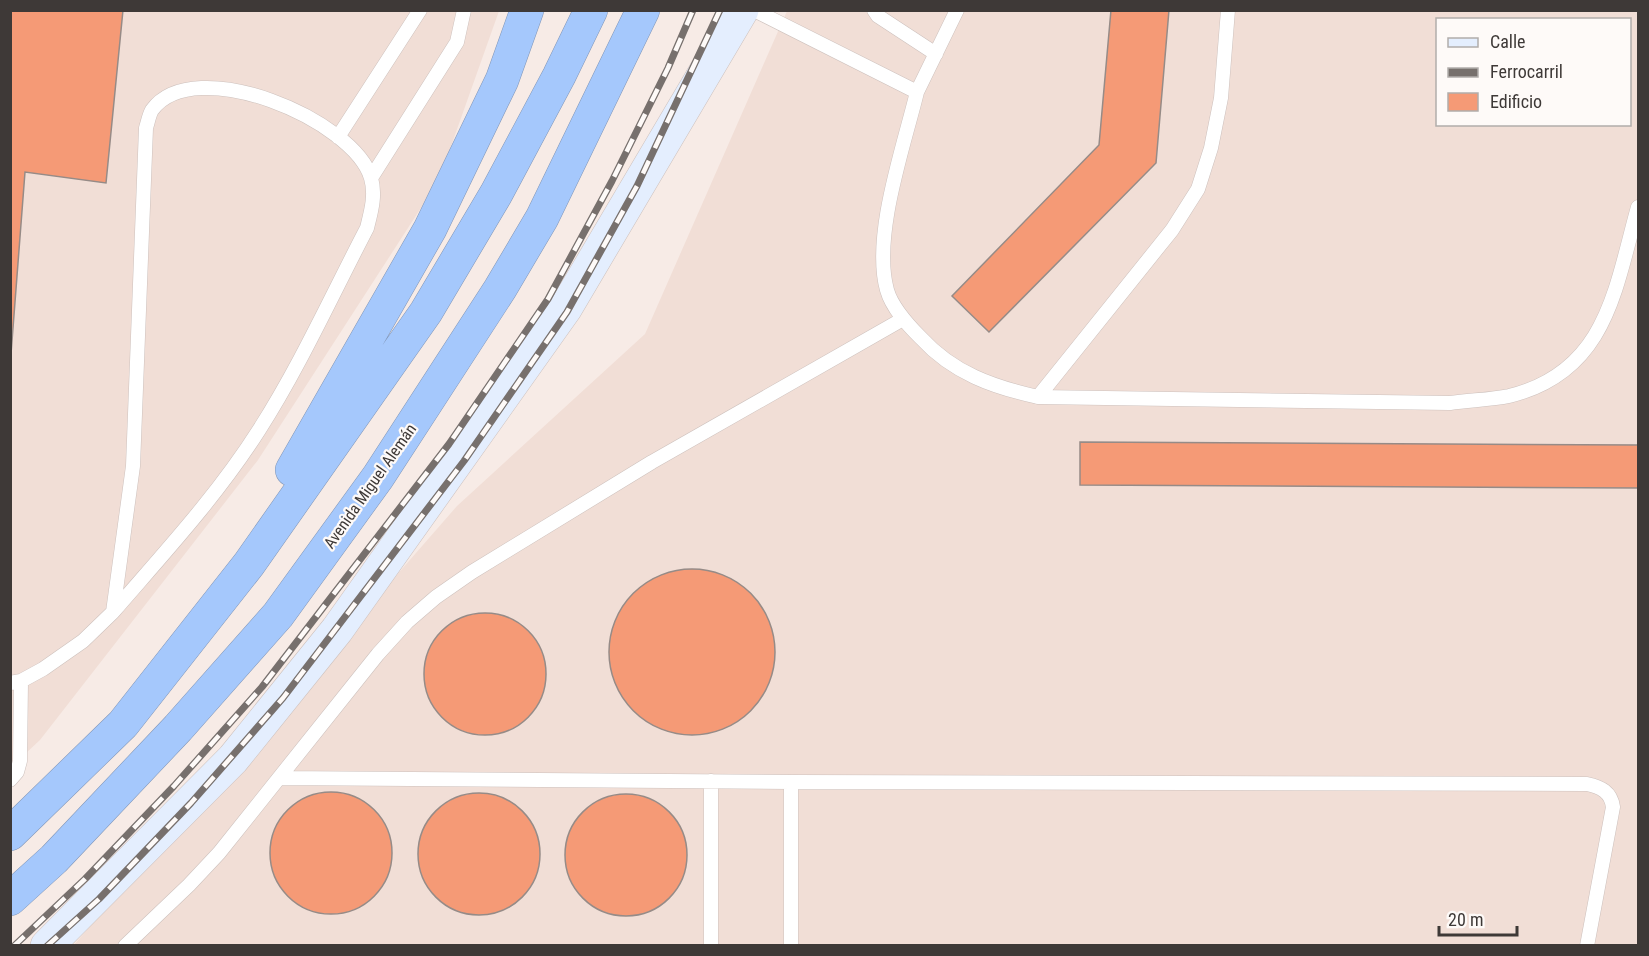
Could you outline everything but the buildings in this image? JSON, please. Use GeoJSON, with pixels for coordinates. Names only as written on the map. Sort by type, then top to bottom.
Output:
{"type":"FeatureCollection","features":[{"type":"Feature","properties":{"kind":"highway"},"geometry":{"type":"LineString","coordinates":[[249,564],[281,488],[430,229],[502,80],[527,10]]}},
{"type":"Feature","properties":{"kind":"highway"},"geometry":{"type":"LineString","coordinates":[[10,834],[123,724],[249,564],[426,312],[496,194],[559,76],[591,10]]}},
{"type":"Feature","properties":{"kind":"highway","name":"Avenida Miguel Alemán"},"geometry":{"type":"LineString","coordinates":[[10,899],[54,859],[178,728],[278,615],[378,477],[500,289],[542,218],[643,10]]}},
{"type":"Feature","properties":{"kind":"street"},"geometry":{"type":"LineString","coordinates":[[47,945],[233,759],[338,630],[565,309],[742,10]]}},
{"type":"Feature","properties":{"kind":"lane"},"geometry":{"type":"LineString","coordinates":[[338,137],[420,10]]}},
{"type":"Feature","properties":{"kind":"lane"},"geometry":{"type":"LineString","coordinates":[[371,178],[457,42],[464,10]]}},
{"type":"Feature","properties":{"kind":"lane"},"geometry":{"type":"LineString","coordinates":[[754,10],[917,92]]}},
{"type":"Feature","properties":{"kind":"lane"},"geometry":{"type":"LineString","coordinates":[[874,10],[878,16],[936,54]]}},
{"type":"Feature","properties":{"kind":"lane"},"geometry":{"type":"LineString","coordinates":[[957,10],[917,92],[886,218],[882,255],[887,291],[903,319],[936,354],[1002,389],[1038,397],[1450,403],[1509,396],[1550,381],[1577,361],[1599,332],[1615,289],[1638,207]]}},
{"type":"Feature","properties":{"kind":"lane"},"geometry":{"type":"LineString","coordinates":[[1038,397],[1172,230],[1198,189],[1211,148],[1221,98],[1227,10]]}},
{"type":"Feature","properties":{"kind":"lane"},"geometry":{"type":"LineString","coordinates":[[10,780],[17,772],[20,761],[16,682],[43,669],[83,641],[113,612],[205,506],[259,430],[367,228],[373,194],[371,178],[357,153],[338,137],[289,107],[260,96],[222,89],[201,88],[181,92],[163,99],[151,111],[146,128],[133,465],[113,612]]}},
{"type":"Feature","properties":{"kind":"lane"},"geometry":{"type":"LineString","coordinates":[[125,945],[189,885],[219,853],[378,654],[407,622],[436,597],[472,572],[651,462],[903,319]]}},
{"type":"Feature","properties":{"kind":"lane"},"geometry":{"type":"LineString","coordinates":[[279,778],[791,782],[1587,783],[1598,786],[1607,793],[1612,800],[1613,807],[1587,945]]}},
{"type":"Feature","properties":{"kind":"lane"},"geometry":{"type":"LineString","coordinates":[[711,781],[711,945]]}},
{"type":"Feature","properties":{"kind":"lane"},"geometry":{"type":"LineString","coordinates":[[791,782],[791,945]]}},
{"type":"Feature","properties":{"kind":"shaded area"},"geometry":{"type":"Polygon","coordinates":[[[11,11],[499,11],[439,180],[258,460],[40,740],[11,767],[11,11]]]}},
{"type":"Feature","properties":{"kind":"shaded area"},"geometry":{"type":"Polygon","coordinates":[[[787,11],[1638,11],[1638,945],[73,946],[457,506],[645,334],[787,11]]]}},
{"type":"Feature","properties":{"kind":"railway"},"geometry":{"type":"LineString","coordinates":[[14,946],[85,879],[174,786],[262,687],[449,444],[548,299],[612,181],[668,68],[693,10]]}},
{"type":"Feature","properties":{"kind":"railway"},"geometry":{"type":"LineString","coordinates":[[47,946],[99,899],[191,803],[283,698],[464,461],[567,312],[637,186],[720,10]]}}]}
